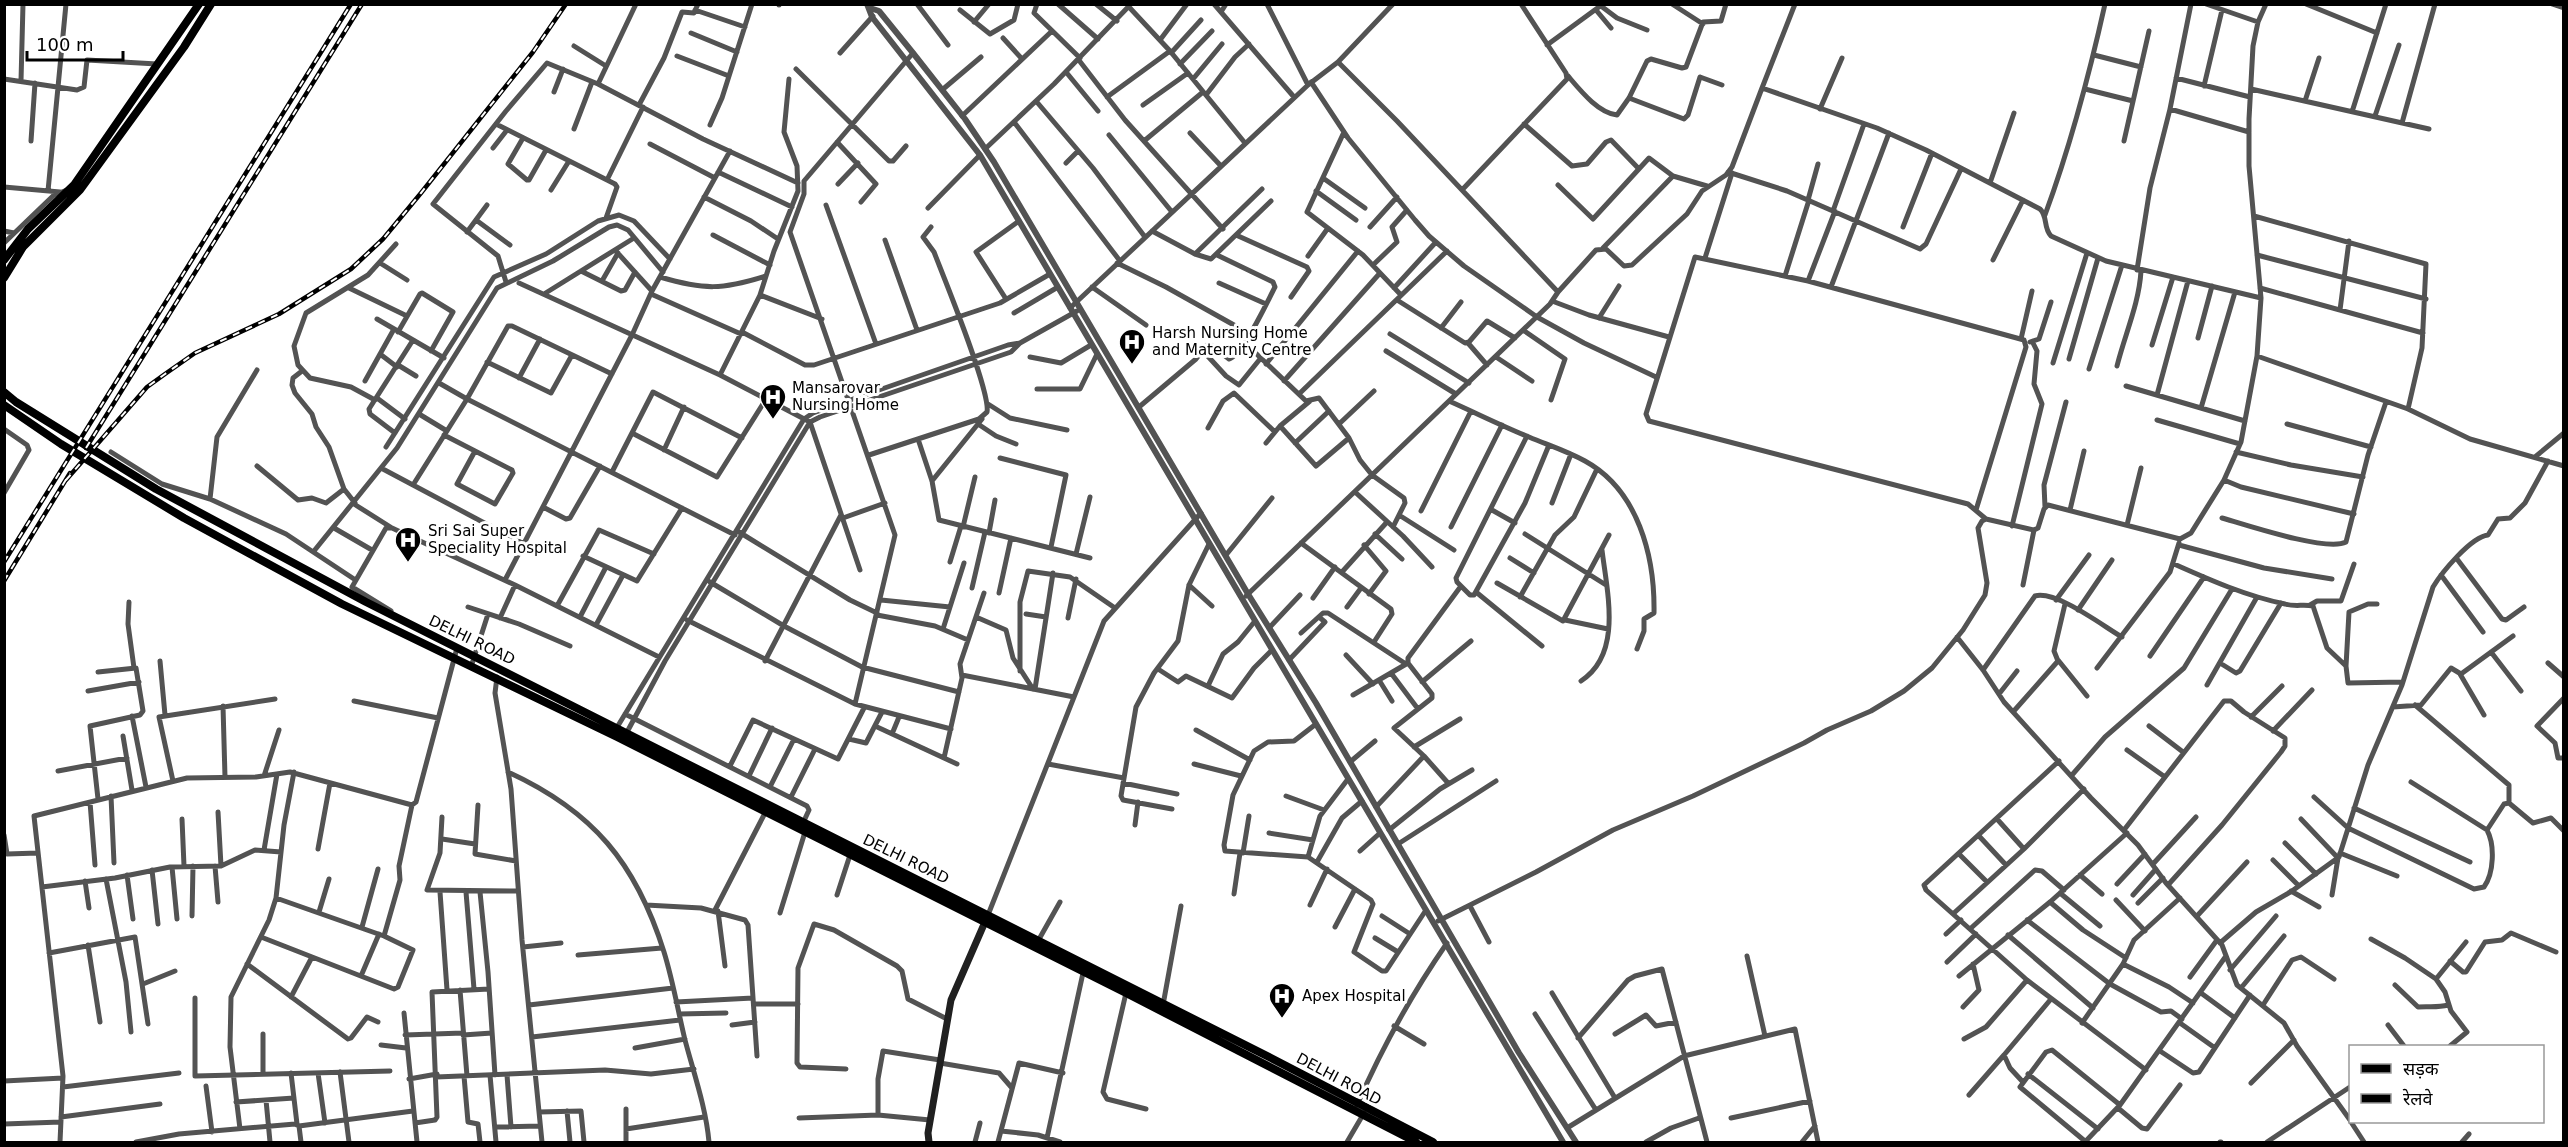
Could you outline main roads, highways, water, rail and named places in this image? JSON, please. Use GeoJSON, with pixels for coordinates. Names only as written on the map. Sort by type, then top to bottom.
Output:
{"type":"FeatureCollection","features":[{"type":"Feature","properties":{"kind":"main road"},"geometry":{"type":"LineString","coordinates":[[4,278],[23,247],[80,190],[158,64],[199,4]]}},
{"type":"Feature","properties":{"kind":"main road"},"geometry":{"type":"LineString","coordinates":[[4,260],[28,229],[97,155],[184,47],[211,4]]}},
{"type":"Feature","properties":{"kind":"main road","name":"DELHI ROAD"},"geometry":{"type":"LineString","coordinates":[[4,392],[16,402],[156,489],[615,732]]}},
{"type":"Feature","properties":{"kind":"main road"},"geometry":{"type":"LineString","coordinates":[[4,405],[88,461],[184,519],[356,611],[496,679],[615,732],[765,813],[987,919],[1083,973],[1360,1111],[1416,1143]]}},
{"type":"Feature","properties":{"kind":"main road","name":"DELHI ROAD"},"geometry":{"type":"LineString","coordinates":[[624,737],[802,823],[987,919],[1038,941],[1271,1058],[1360,1111],[1432,1143]]}},
{"type":"Feature","properties":{"kind":"main road"},"geometry":{"type":"LineString","coordinates":[[929,1143],[930,1120],[951,1000],[987,919]]}},
{"type":"Feature","properties":{"kind":"railway"},"geometry":{"type":"LineString","coordinates":[[4,562],[351,4]]}},
{"type":"Feature","properties":{"kind":"railway"},"geometry":{"type":"LineString","coordinates":[[86,448],[362,4]]}},
{"type":"Feature","properties":{"kind":"railway"},"geometry":{"type":"LineString","coordinates":[[66,480],[147,387],[195,353],[279,314],[351,269],[383,239],[533,52],[566,4]]}},
{"type":"Feature","properties":{"kind":"railway"},"geometry":{"type":"LineString","coordinates":[[4,581],[70,473]]}},
{"type":"Feature","properties":{"kind":"place","name":"Harsh Nursing Home and Maternity Centre"},"geometry":{"type":"Point","coordinates":[1132,365]}},
{"type":"Feature","properties":{"kind":"place","name":"Mansarovar Nursing Home"},"geometry":{"type":"Point","coordinates":[773,420]}},
{"type":"Feature","properties":{"kind":"place","name":"Sri Sai Super Speciality Hospital"},"geometry":{"type":"Point","coordinates":[408,563]}},
{"type":"Feature","properties":{"kind":"place","name":"Apex Hospital"},"geometry":{"type":"Point","coordinates":[1282,1019]}}]}
